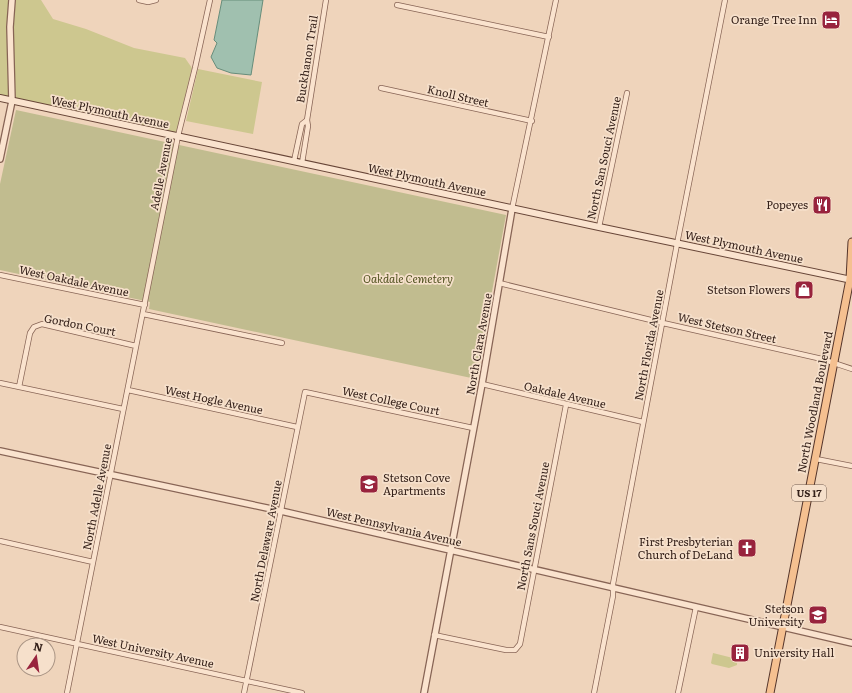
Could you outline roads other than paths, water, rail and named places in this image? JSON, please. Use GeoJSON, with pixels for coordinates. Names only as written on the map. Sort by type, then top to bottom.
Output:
{"type":"FeatureCollection","features":[{"type":"Feature","properties":{"kind":"main road","name":"West Plymouth Avenue"},"geometry":{"type":"LineString","coordinates":[[0,98],[677,244],[851,278]]}},
{"type":"Feature","properties":{"kind":"main road","name":"North Woodland Boulevard"},"geometry":{"type":"LineString","coordinates":[[770,693],[851,278],[852,242]]}},
{"type":"Feature","properties":{"kind":"street"},"geometry":{"type":"LineString","coordinates":[[0,159],[12,101],[10,27],[12,0]]}},
{"type":"Feature","properties":{"kind":"street"},"geometry":{"type":"LineString","coordinates":[[139,0],[148,2],[156,0]]}},
{"type":"Feature","properties":{"kind":"street","name":"Adelle Avenue"},"geometry":{"type":"LineString","coordinates":[[145,305],[178,136],[210,0]]}},
{"type":"Feature","properties":{"kind":"street","name":"Buckhanon Trail"},"geometry":{"type":"LineString","coordinates":[[302,163],[308,126],[307,120],[326,0]]}},
{"type":"Feature","properties":{"kind":"street","name":"North Clara Avenue"},"geometry":{"type":"LineString","coordinates":[[424,693],[482,384],[512,209],[532,121],[556,0]]}},
{"type":"Feature","properties":{"kind":"street","name":"North Florida Avenue"},"geometry":{"type":"LineString","coordinates":[[594,693],[643,422],[725,0]]}},
{"type":"Feature","properties":{"kind":"street"},"geometry":{"type":"LineString","coordinates":[[397,5],[548,37]]}},
{"type":"Feature","properties":{"kind":"street","name":"Knoll Street"},"geometry":{"type":"LineString","coordinates":[[381,88],[532,121]]}},
{"type":"Feature","properties":{"kind":"street","name":"North San Souci Avenue"},"geometry":{"type":"LineString","coordinates":[[599,227],[627,93]]}},
{"type":"Feature","properties":{"kind":"street","name":"Buckhanon Trail"},"geometry":{"type":"LineString","coordinates":[[294,161],[302,124],[307,120]]}},
{"type":"Feature","properties":{"kind":"street","name":"West Oakdale Avenue"},"geometry":{"type":"LineString","coordinates":[[0,275],[145,305]]}},
{"type":"Feature","properties":{"kind":"street","name":"West Stetson Street"},"geometry":{"type":"LineString","coordinates":[[499,283],[663,323],[822,359],[852,369]]}},
{"type":"Feature","properties":{"kind":"street","name":"North Adelle Avenue"},"geometry":{"type":"LineString","coordinates":[[67,693],[145,305]]}},
{"type":"Feature","properties":{"kind":"street"},"geometry":{"type":"LineString","coordinates":[[143,314],[282,343]]}},
{"type":"Feature","properties":{"kind":"street","name":"Gordon Court"},"geometry":{"type":"LineString","coordinates":[[19,387],[30,333],[34,327],[42,324],[136,346]]}},
{"type":"Feature","properties":{"kind":"street"},"geometry":{"type":"LineString","coordinates":[[0,383],[123,409]]}},
{"type":"Feature","properties":{"kind":"street","name":"Oakdale Avenue"},"geometry":{"type":"LineString","coordinates":[[482,384],[643,422]]}},
{"type":"Feature","properties":{"kind":"street","name":"West Hogle Avenue"},"geometry":{"type":"LineString","coordinates":[[128,390],[297,427]]}},
{"type":"Feature","properties":{"kind":"street","name":"West College Court"},"geometry":{"type":"LineString","coordinates":[[305,392],[473,428]]}},
{"type":"Feature","properties":{"kind":"street","name":"North Delaware Avenue"},"geometry":{"type":"LineString","coordinates":[[244,693],[305,392]]}},
{"type":"Feature","properties":{"kind":"street","name":"North Sans Souci Avenue"},"geometry":{"type":"LineString","coordinates":[[434,635],[506,650],[515,650],[520,644],[566,405]]}},
{"type":"Feature","properties":{"kind":"street","name":"West Pennsylvania Avenue"},"geometry":{"type":"LineString","coordinates":[[0,451],[281,511],[852,643]]}},
{"type":"Feature","properties":{"kind":"street"},"geometry":{"type":"LineString","coordinates":[[816,458],[852,466]]}},
{"type":"Feature","properties":{"kind":"street"},"geometry":{"type":"LineString","coordinates":[[0,541],[93,562]]}},
{"type":"Feature","properties":{"kind":"street"},"geometry":{"type":"LineString","coordinates":[[678,693],[696,607]]}},
{"type":"Feature","properties":{"kind":"street","name":"West University Avenue"},"geometry":{"type":"LineString","coordinates":[[0,627],[302,693]]}},
{"type":"Feature","properties":{"kind":"place","name":"Orange Tree Inn"},"geometry":{"type":"Point","coordinates":[831,20]}},
{"type":"Feature","properties":{"kind":"place","name":"Popeyes"},"geometry":{"type":"Point","coordinates":[822,205]}},
{"type":"Feature","properties":{"kind":"place","name":"Stetson Flowers"},"geometry":{"type":"Point","coordinates":[804,290]}},
{"type":"Feature","properties":{"kind":"place","name":"Stetson Cove Apartments"},"geometry":{"type":"Point","coordinates":[369,484]}},
{"type":"Feature","properties":{"kind":"place","name":"First Presbyterian Church of DeLand"},"geometry":{"type":"Point","coordinates":[747,548]}},
{"type":"Feature","properties":{"kind":"place","name":"Stetson University"},"geometry":{"type":"Point","coordinates":[818,615]}},
{"type":"Feature","properties":{"kind":"place","name":"University Hall"},"geometry":{"type":"Point","coordinates":[740,653]}},
{"type":"Feature","properties":{"kind":"park label","name":"Oakdale Cemetery"},"geometry":{"type":"Point","coordinates":[408,279]}}]}
